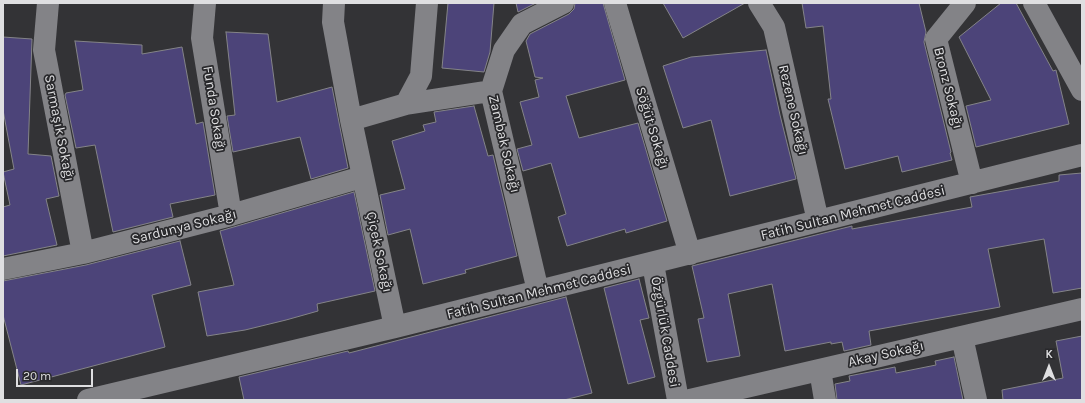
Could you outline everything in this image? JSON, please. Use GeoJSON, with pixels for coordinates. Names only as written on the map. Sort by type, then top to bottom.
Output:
{"type":"FeatureCollection","features":[{"type":"Feature","properties":{"kind":"street","name":"Sarmaşık Sokağı"},"geometry":{"type":"LineString","coordinates":[[48,3],[44,50],[83,253]]}},
{"type":"Feature","properties":{"kind":"street","name":"Funda Sokağı"},"geometry":{"type":"LineString","coordinates":[[204,3],[202,38],[231,216]]}},
{"type":"Feature","properties":{"kind":"street","name":"Çiçek Sokağı"},"geometry":{"type":"LineString","coordinates":[[334,3],[333,22],[351,120],[395,327]]}},
{"type":"Feature","properties":{"kind":"street"},"geometry":{"type":"LineString","coordinates":[[406,104],[421,76],[427,3]]}},
{"type":"Feature","properties":{"kind":"street","name":"Zambak Sokağı"},"geometry":{"type":"LineString","coordinates":[[538,291],[491,90],[504,50],[522,24],[563,3]]}},
{"type":"Feature","properties":{"kind":"street","name":"Söğüt Sokağı"},"geometry":{"type":"LineString","coordinates":[[615,3],[690,254]]}},
{"type":"Feature","properties":{"kind":"street","name":"Rezene Sokağı"},"geometry":{"type":"LineString","coordinates":[[759,3],[774,26],[818,222]]}},
{"type":"Feature","properties":{"kind":"street","name":"Bronz Sokağı"},"geometry":{"type":"LineString","coordinates":[[965,3],[936,39],[972,183]]}},
{"type":"Feature","properties":{"kind":"street"},"geometry":{"type":"LineString","coordinates":[[1034,3],[1082,90]]}},
{"type":"Feature","properties":{"kind":"street"},"geometry":{"type":"LineString","coordinates":[[351,120],[406,104],[491,90]]}},
{"type":"Feature","properties":{"kind":"street","name":"Fatih Sultan Mehmet Caddesi"},"geometry":{"type":"LineString","coordinates":[[88,400],[652,264],[1082,155]]}},
{"type":"Feature","properties":{"kind":"street","name":"Sardunya Sokağı"},"geometry":{"type":"LineString","coordinates":[[3,269],[83,253],[231,216],[362,177]]}},
{"type":"Feature","properties":{"kind":"street","name":"Özgürlük Caddesi"},"geometry":{"type":"LineString","coordinates":[[652,264],[678,400]]}},
{"type":"Feature","properties":{"kind":"street","name":"Akay Sokağı"},"geometry":{"type":"LineString","coordinates":[[690,400],[1082,309]]}},
{"type":"Feature","properties":{"kind":"street"},"geometry":{"type":"LineString","coordinates":[[962,337],[976,400]]}},
{"type":"Feature","properties":{"kind":"street"},"geometry":{"type":"LineString","coordinates":[[820,370],[825,400]]}},
{"type":"Feature","properties":{"kind":"building"},"geometry":{"type":"Polygon","coordinates":[[[448,3],[494,3],[490,52],[484,72],[442,68],[448,3]]]}},
{"type":"Feature","properties":{"kind":"building"},"geometry":{"type":"Polygon","coordinates":[[[516,3],[536,3],[518,12],[516,3]]]}},
{"type":"Feature","properties":{"kind":"building"},"geometry":{"type":"Polygon","coordinates":[[[575,3],[603,3],[625,80],[566,96],[579,138],[638,123],[667,221],[626,233],[625,229],[567,246],[558,217],[566,214],[551,163],[523,171],[517,149],[532,145],[520,102],[539,97],[535,80],[543,78],[535,77],[526,41],[530,34],[569,14],[574,9],[575,3]]]}},
{"type":"Feature","properties":{"kind":"building"},"geometry":{"type":"Polygon","coordinates":[[[663,3],[745,3],[683,38],[663,3]]]}},
{"type":"Feature","properties":{"kind":"building"},"geometry":{"type":"Polygon","coordinates":[[[802,3],[919,3],[926,32],[924,42],[952,160],[902,172],[898,156],[845,169],[828,99],[831,99],[823,26],[806,28],[802,3]]]}},
{"type":"Feature","properties":{"kind":"building"},"geometry":{"type":"Polygon","coordinates":[[[1001,3],[1016,3],[1053,71],[1056,70],[1069,124],[976,147],[966,106],[991,100],[959,37],[1001,3]]]}},
{"type":"Feature","properties":{"kind":"building"},"geometry":{"type":"Polygon","coordinates":[[[226,32],[268,34],[277,102],[332,87],[348,168],[311,179],[300,137],[233,152],[227,116],[235,115],[226,32]]]}},
{"type":"Feature","properties":{"kind":"building"},"geometry":{"type":"Polygon","coordinates":[[[3,37],[32,39],[28,154],[51,156],[59,196],[46,199],[57,245],[3,256],[3,207],[10,205],[3,172],[14,169],[3,110],[3,37]]]}},
{"type":"Feature","properties":{"kind":"building"},"geometry":{"type":"Polygon","coordinates":[[[75,41],[142,45],[142,54],[182,47],[196,124],[203,122],[215,195],[170,204],[173,217],[113,232],[95,145],[76,148],[65,95],[66,93],[83,90],[75,41]]]}},
{"type":"Feature","properties":{"kind":"building"},"geometry":{"type":"Polygon","coordinates":[[[766,50],[796,179],[730,196],[711,120],[683,128],[663,66],[691,57],[766,50]]]}},
{"type":"Feature","properties":{"kind":"building"},"geometry":{"type":"Polygon","coordinates":[[[474,106],[488,156],[493,155],[517,256],[465,270],[466,273],[423,284],[410,229],[388,235],[380,195],[405,189],[392,141],[425,131],[423,125],[436,122],[434,112],[474,106]]]}},
{"type":"Feature","properties":{"kind":"building"},"geometry":{"type":"Polygon","coordinates":[[[1082,173],[1082,288],[1053,293],[1044,239],[988,249],[1000,307],[869,331],[871,345],[844,351],[842,342],[831,344],[831,342],[785,351],[772,284],[728,294],[740,356],[707,362],[698,319],[704,318],[692,266],[852,226],[852,229],[972,207],[970,197],[1059,181],[1059,175],[1082,173]]]}},
{"type":"Feature","properties":{"kind":"building"},"geometry":{"type":"Polygon","coordinates":[[[354,192],[375,291],[317,304],[318,311],[286,320],[245,330],[207,336],[198,292],[234,285],[220,231],[354,192]]]}},
{"type":"Feature","properties":{"kind":"building"},"geometry":{"type":"Polygon","coordinates":[[[180,241],[191,285],[152,295],[165,347],[21,385],[3,315],[3,281],[86,265],[180,241]]]}},
{"type":"Feature","properties":{"kind":"building"},"geometry":{"type":"Polygon","coordinates":[[[639,279],[649,318],[640,320],[655,377],[628,384],[604,288],[639,279]]]}},
{"type":"Feature","properties":{"kind":"building"},"geometry":{"type":"Polygon","coordinates":[[[566,297],[592,393],[564,400],[244,400],[239,377],[348,351],[349,353],[566,297]]]}},
{"type":"Feature","properties":{"kind":"building"},"geometry":{"type":"Polygon","coordinates":[[[1082,336],[1082,400],[1003,400],[1002,390],[1063,378],[1056,341],[1082,336]]]}},
{"type":"Feature","properties":{"kind":"building"},"geometry":{"type":"Polygon","coordinates":[[[954,357],[963,400],[837,400],[835,384],[850,381],[849,376],[895,367],[896,373],[936,365],[935,361],[954,357]]]}}]}
